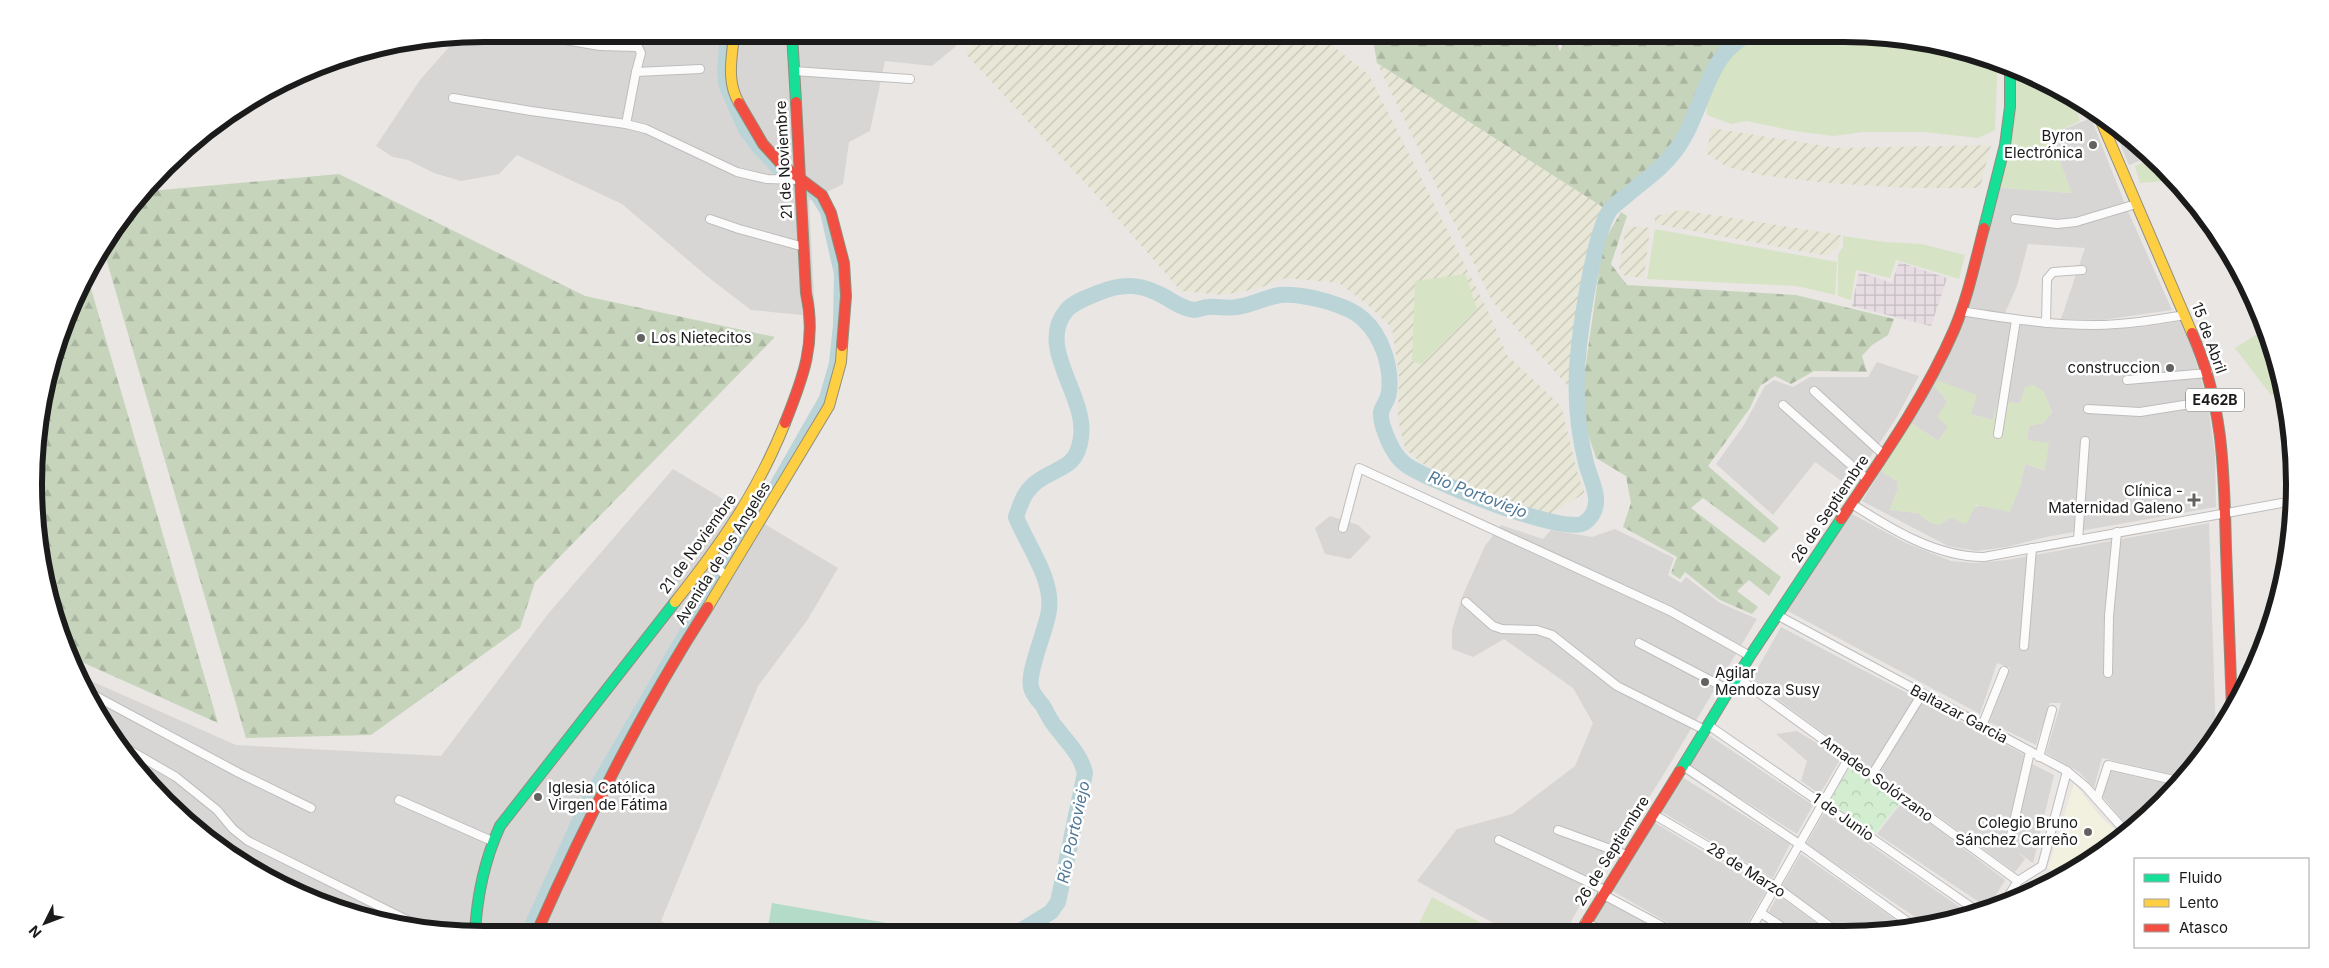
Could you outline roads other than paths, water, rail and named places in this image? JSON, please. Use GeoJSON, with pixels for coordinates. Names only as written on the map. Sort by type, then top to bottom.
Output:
{"type":"FeatureCollection","features":[{"type":"Feature","properties":{"kind":"street"},"geometry":{"type":"LineString","coordinates":[[577,42],[600,46],[638,47],[641,53],[626,124]]}},
{"type":"Feature","properties":{"kind":"street","name":"Avenida de los Angeles"},"geometry":{"type":"LineString","coordinates":[[539,926],[565,866],[672,664],[824,415],[836,385],[841,362],[846,296],[844,263],[838,236],[831,213],[822,195],[782,165],[763,144],[732,91],[730,79],[733,42]]}},
{"type":"Feature","properties":{"kind":"street","name":"21 de Noviembre"},"geometry":{"type":"LineString","coordinates":[[476,926],[479,882],[492,841],[511,810],[711,564],[758,483],[787,422],[801,383],[807,357],[811,316],[806,292],[792,42]]}},
{"type":"Feature","properties":{"kind":"street"},"geometry":{"type":"LineString","coordinates":[[636,72],[700,69]]}},
{"type":"Feature","properties":{"kind":"street"},"geometry":{"type":"LineString","coordinates":[[794,71],[910,79]]}},
{"type":"Feature","properties":{"kind":"street","name":"26 de Septiembre"},"geometry":{"type":"LineString","coordinates":[[1583,926],[1750,656],[1884,455],[1940,360],[1961,311],[1970,283],[2005,144],[2010,107],[2010,75]]}},
{"type":"Feature","properties":{"kind":"street"},"geometry":{"type":"LineString","coordinates":[[453,98],[626,124],[646,129],[737,172],[767,179],[800,180]]}},
{"type":"Feature","properties":{"kind":"street","name":"15 de Abril"},"geometry":{"type":"LineString","coordinates":[[2103,126],[2185,315],[2208,373],[2215,400],[2222,443],[2226,514],[2232,696]]}},
{"type":"Feature","properties":{"kind":"street"},"geometry":{"type":"LineString","coordinates":[[2016,219],[2057,224],[2076,222],[2136,204]]}},
{"type":"Feature","properties":{"kind":"street"},"geometry":{"type":"LineString","coordinates":[[710,219],[804,247]]}},
{"type":"Feature","properties":{"kind":"street"},"geometry":{"type":"LineString","coordinates":[[2046,324],[2047,279],[2050,274],[2053,272],[2082,270]]}},
{"type":"Feature","properties":{"kind":"street"},"geometry":{"type":"LineString","coordinates":[[1961,311],[2046,324],[2093,325],[2138,322],[2185,315]]}},
{"type":"Feature","properties":{"kind":"street"},"geometry":{"type":"LineString","coordinates":[[1998,434],[2016,320]]}},
{"type":"Feature","properties":{"kind":"street"},"geometry":{"type":"LineString","coordinates":[[2127,380],[2208,373]]}},
{"type":"Feature","properties":{"kind":"street"},"geometry":{"type":"LineString","coordinates":[[1814,391],[1884,455]]}},
{"type":"Feature","properties":{"kind":"street"},"geometry":{"type":"LineString","coordinates":[[2088,409],[2140,412],[2215,400]]}},
{"type":"Feature","properties":{"kind":"street"},"geometry":{"type":"LineString","coordinates":[[1783,405],[1868,480]]}},
{"type":"Feature","properties":{"kind":"street"},"geometry":{"type":"LineString","coordinates":[[2078,540],[2085,441]]}},
{"type":"Feature","properties":{"kind":"street"},"geometry":{"type":"LineString","coordinates":[[1343,528],[1359,468],[1670,611],[1750,656]]}},
{"type":"Feature","properties":{"kind":"street"},"geometry":{"type":"LineString","coordinates":[[1852,504],[1913,539],[1960,556],[1984,557],[2286,502]]}},
{"type":"Feature","properties":{"kind":"street"},"geometry":{"type":"LineString","coordinates":[[2108,674],[2109,616],[2116,532]]}},
{"type":"Feature","properties":{"kind":"street"},"geometry":{"type":"LineString","coordinates":[[2024,646],[2032,548]]}},
{"type":"Feature","properties":{"kind":"street"},"geometry":{"type":"LineString","coordinates":[[711,564],[725,575]]}},
{"type":"Feature","properties":{"kind":"street","name":"1 de Junio"},"geometry":{"type":"LineString","coordinates":[[1466,602],[1493,626],[1502,629],[1537,630],[1552,634],[1617,686],[1706,728],[1822,803],[1971,907]]}},
{"type":"Feature","properties":{"kind":"street","name":"Baltazar Garcia"},"geometry":{"type":"LineString","coordinates":[[1777,615],[2067,771],[2097,798],[2122,827]]}},
{"type":"Feature","properties":{"kind":"street"},"geometry":{"type":"LineString","coordinates":[[1639,643],[1729,690]]}},
{"type":"Feature","properties":{"kind":"street"},"geometry":{"type":"LineString","coordinates":[[1982,726],[2004,671]]}},
{"type":"Feature","properties":{"kind":"street","name":"Amadeo Solórzano"},"geometry":{"type":"LineString","coordinates":[[1738,677],[2018,881]]}},
{"type":"Feature","properties":{"kind":"street"},"geometry":{"type":"LineString","coordinates":[[1872,776],[1922,694]]}},
{"type":"Feature","properties":{"kind":"street"},"geometry":{"type":"LineString","coordinates":[[98,697],[239,773],[311,808]]}},
{"type":"Feature","properties":{"kind":"street"},"geometry":{"type":"LineString","coordinates":[[2039,757],[2052,710]]}},
{"type":"Feature","properties":{"kind":"street"},"geometry":{"type":"LineString","coordinates":[[134,752],[176,777],[218,810],[233,829],[248,841],[403,918]]}},
{"type":"Feature","properties":{"kind":"street"},"geometry":{"type":"LineString","coordinates":[[2011,835],[2030,752]]}},
{"type":"Feature","properties":{"kind":"street"},"geometry":{"type":"LineString","coordinates":[[1753,926],[1848,758]]}},
{"type":"Feature","properties":{"kind":"street"},"geometry":{"type":"LineString","coordinates":[[2097,798],[2108,764],[2173,780]]}},
{"type":"Feature","properties":{"kind":"street"},"geometry":{"type":"LineString","coordinates":[[1683,766],[1799,844],[1907,921]]}},
{"type":"Feature","properties":{"kind":"street"},"geometry":{"type":"LineString","coordinates":[[2010,893],[2018,881],[2042,866],[2067,771]]}},
{"type":"Feature","properties":{"kind":"street"},"geometry":{"type":"LineString","coordinates":[[399,800],[492,841]]}},
{"type":"Feature","properties":{"kind":"street","name":"28 de Marzo"},"geometry":{"type":"LineString","coordinates":[[1653,814],[1775,886],[1830,926]]}},
{"type":"Feature","properties":{"kind":"street"},"geometry":{"type":"LineString","coordinates":[[1558,830],[1627,855]]}},
{"type":"Feature","properties":{"kind":"street"},"geometry":{"type":"LineString","coordinates":[[1499,840],[1603,892],[1661,926]]}},
{"type":"Feature","properties":{"kind":"street"},"geometry":{"type":"LineString","coordinates":[[1761,913],[1780,926]]}},
{"type":"Feature","properties":{"kind":"waterway"},"geometry":{"type":"LineString","coordinates":[[529,926],[586,800],[695,613],[764,503],[824,398],[834,363],[838,325],[839,274],[825,212],[814,194],[780,173],[757,149],[743,130],[724,87],[722,72],[724,42]]}},
{"type":"Feature","properties":{"kind":"waterway","name":"Río Portoviejo"},"geometry":{"type":"LineString","coordinates":[[1028,926],[1051,912],[1058,902],[1085,773],[1076,754],[1053,724],[1032,690],[1032,671],[1049,610],[1049,598],[1043,574],[1016,517],[1022,500],[1033,485],[1070,463],[1079,448],[1081,421],[1059,356],[1057,340],[1058,325],[1066,311],[1085,298],[1107,289],[1125,286],[1141,287],[1150,290],[1183,307],[1194,310],[1208,307],[1237,307],[1280,295],[1300,296],[1336,304],[1363,319],[1370,326],[1384,352],[1390,382],[1387,400],[1381,412],[1381,419],[1390,443],[1402,462],[1439,482],[1495,504],[1551,522],[1572,525],[1584,523],[1593,512],[1596,498],[1580,434],[1577,376],[1586,296],[1599,236],[1610,210],[1658,169],[1683,140],[1717,64],[1725,53],[1737,42]]}},
{"type":"Feature","properties":{"kind":"place","name":"Byron Electrónica"},"geometry":{"type":"Point","coordinates":[2093,145]}},
{"type":"Feature","properties":{"kind":"place","name":"Los Nietecitos"},"geometry":{"type":"Point","coordinates":[641,338]}},
{"type":"Feature","properties":{"kind":"place","name":"construccion"},"geometry":{"type":"Point","coordinates":[2170,368]}},
{"type":"Feature","properties":{"kind":"place","name":"Clínica - Maternidad Galeno"},"geometry":{"type":"Point","coordinates":[2194,500]}},
{"type":"Feature","properties":{"kind":"place","name":"Agilar Mendoza Susy"},"geometry":{"type":"Point","coordinates":[1705,682]}},
{"type":"Feature","properties":{"kind":"place","name":"Iglesia Católica Virgen de Fátima"},"geometry":{"type":"Point","coordinates":[538,797]}},
{"type":"Feature","properties":{"kind":"place","name":"Colegio Bruno Sánchez Carreño"},"geometry":{"type":"Point","coordinates":[2088,832]}}]}
